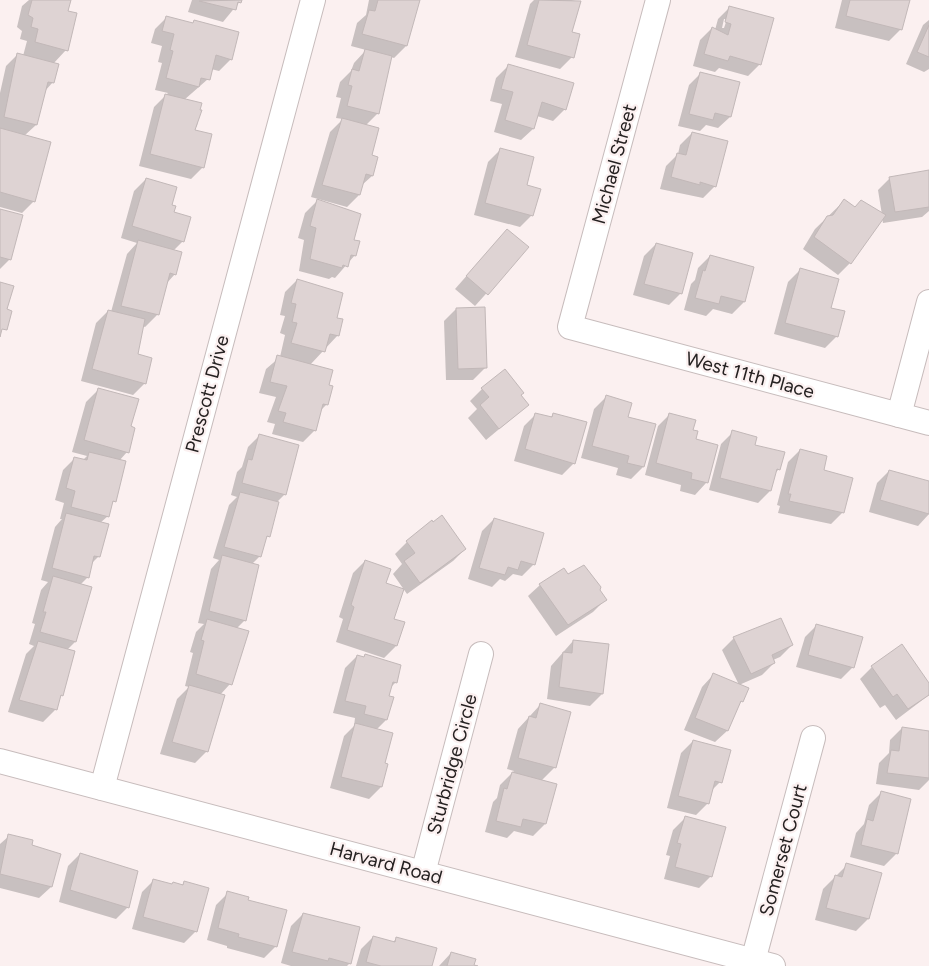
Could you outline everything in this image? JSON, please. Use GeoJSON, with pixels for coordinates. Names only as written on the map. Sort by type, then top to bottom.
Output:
{"type":"FeatureCollection","features":[{"type":"Feature","properties":{"kind":"street","name":"Prescott Drive"},"geometry":{"type":"LineString","coordinates":[[102,788],[313,0]]}},
{"type":"Feature","properties":{"kind":"street","name":"Michael Street"},"geometry":{"type":"LineString","coordinates":[[570,327],[658,0]]}},
{"type":"Feature","properties":{"kind":"street"},"geometry":{"type":"LineString","coordinates":[[899,415],[929,302]]}},
{"type":"Feature","properties":{"kind":"street","name":"West 11th Place"},"geometry":{"type":"LineString","coordinates":[[570,327],[929,423]]}},
{"type":"Feature","properties":{"kind":"street","name":"Sturbridge Circle"},"geometry":{"type":"LineString","coordinates":[[423,873],[481,654]]}},
{"type":"Feature","properties":{"kind":"street","name":"Somerset Court"},"geometry":{"type":"LineString","coordinates":[[763,963],[813,738]]}},
{"type":"Feature","properties":{"kind":"street","name":"Harvard Road"},"geometry":{"type":"LineString","coordinates":[[0,761],[763,963]]}},
{"type":"Feature","properties":{"kind":"building"},"geometry":{"type":"Polygon","coordinates":[[[32,0],[71,0],[68,11],[77,13],[68,51],[35,42],[38,29],[31,27],[33,18],[28,15],[32,0]]]}},
{"type":"Feature","properties":{"kind":"building"},"geometry":{"type":"Polygon","coordinates":[[[242,0],[241,3],[238,2],[236,10],[199,1],[242,0]]]}},
{"type":"Feature","properties":{"kind":"building"},"geometry":{"type":"Polygon","coordinates":[[[378,0],[420,0],[407,46],[362,34],[369,10],[375,11],[378,0]]]}},
{"type":"Feature","properties":{"kind":"building"},"geometry":{"type":"Polygon","coordinates":[[[539,0],[581,1],[572,32],[580,34],[574,58],[527,45],[539,0]]]}},
{"type":"Feature","properties":{"kind":"building"},"geometry":{"type":"Polygon","coordinates":[[[850,0],[910,0],[902,30],[846,16],[850,0]]]}},
{"type":"Feature","properties":{"kind":"building"},"geometry":{"type":"Polygon","coordinates":[[[729,6],[774,18],[761,65],[730,56],[728,61],[704,54],[712,27],[728,35],[731,24],[725,22],[729,6]]]}},
{"type":"Feature","properties":{"kind":"building"},"geometry":{"type":"Polygon","coordinates":[[[166,16],[193,23],[194,20],[239,32],[232,60],[216,55],[210,80],[201,78],[199,87],[166,78],[173,51],[170,50],[174,34],[162,31],[166,16]]]}},
{"type":"Feature","properties":{"kind":"building"},"geometry":{"type":"Polygon","coordinates":[[[929,25],[929,57],[917,52],[929,25]]]}},
{"type":"Feature","properties":{"kind":"building"},"geometry":{"type":"Polygon","coordinates":[[[365,49],[392,56],[379,114],[347,106],[352,86],[348,85],[352,69],[359,71],[365,49]]]}},
{"type":"Feature","properties":{"kind":"building"},"geometry":{"type":"Polygon","coordinates":[[[17,53],[59,64],[54,83],[48,82],[37,125],[4,117],[17,53]]]}},
{"type":"Feature","properties":{"kind":"building"},"geometry":{"type":"Polygon","coordinates":[[[508,64],[574,83],[566,110],[542,102],[534,129],[505,120],[513,92],[501,89],[508,64]]]}},
{"type":"Feature","properties":{"kind":"building"},"geometry":{"type":"Polygon","coordinates":[[[700,72],[740,82],[731,117],[715,113],[713,120],[689,114],[700,72]]]}},
{"type":"Feature","properties":{"kind":"building"},"geometry":{"type":"Polygon","coordinates":[[[165,94],[202,103],[200,110],[202,110],[195,130],[212,134],[204,168],[150,154],[165,94]]]}},
{"type":"Feature","properties":{"kind":"building"},"geometry":{"type":"Polygon","coordinates":[[[342,118],[379,128],[372,155],[378,157],[373,176],[366,174],[360,195],[322,185],[342,118]]]}},
{"type":"Feature","properties":{"kind":"building"},"geometry":{"type":"Polygon","coordinates":[[[0,128],[51,142],[35,202],[0,192],[0,128]]]}},
{"type":"Feature","properties":{"kind":"building"},"geometry":{"type":"Polygon","coordinates":[[[692,132],[728,141],[716,187],[700,182],[700,185],[671,177],[677,153],[686,155],[692,132]]]}},
{"type":"Feature","properties":{"kind":"building"},"geometry":{"type":"Polygon","coordinates":[[[500,148],[534,157],[527,185],[541,189],[533,216],[485,203],[500,148]]]}},
{"type":"Feature","properties":{"kind":"building"},"geometry":{"type":"Polygon","coordinates":[[[929,170],[929,207],[895,212],[889,177],[929,170]]]}},
{"type":"Feature","properties":{"kind":"building"},"geometry":{"type":"Polygon","coordinates":[[[146,178],[177,187],[172,205],[176,206],[174,212],[191,217],[184,242],[132,226],[146,178]]]}},
{"type":"Feature","properties":{"kind":"building"},"geometry":{"type":"Polygon","coordinates":[[[317,199],[361,214],[354,240],[360,241],[356,256],[351,255],[348,267],[343,265],[342,268],[310,259],[316,228],[310,226],[317,199]]]}},
{"type":"Feature","properties":{"kind":"building"},"geometry":{"type":"Polygon","coordinates":[[[844,199],[855,207],[861,200],[886,215],[851,264],[814,237],[827,216],[833,215],[844,199]]]}},
{"type":"Feature","properties":{"kind":"building"},"geometry":{"type":"Polygon","coordinates":[[[0,209],[23,215],[11,260],[0,257],[0,209]]]}},
{"type":"Feature","properties":{"kind":"building"},"geometry":{"type":"Polygon","coordinates":[[[507,229],[529,247],[488,295],[466,276],[507,229]]]}},
{"type":"Feature","properties":{"kind":"building"},"geometry":{"type":"Polygon","coordinates":[[[138,240],[182,252],[176,275],[170,273],[159,315],[121,306],[138,240]]]}},
{"type":"Feature","properties":{"kind":"building"},"geometry":{"type":"Polygon","coordinates":[[[656,243],[693,253],[682,294],[644,284],[656,243]]]}},
{"type":"Feature","properties":{"kind":"building"},"geometry":{"type":"Polygon","coordinates":[[[710,255],[754,267],[745,302],[721,296],[719,304],[695,298],[703,270],[705,271],[710,255]]]}},
{"type":"Feature","properties":{"kind":"building"},"geometry":{"type":"Polygon","coordinates":[[[800,268],[839,279],[831,308],[845,311],[838,337],[785,323],[800,268]]]}},
{"type":"Feature","properties":{"kind":"building"},"geometry":{"type":"Polygon","coordinates":[[[297,279],[343,293],[337,318],[343,319],[339,336],[330,334],[325,352],[291,343],[297,323],[292,322],[296,304],[291,303],[297,279]]]}},
{"type":"Feature","properties":{"kind":"building"},"geometry":{"type":"Polygon","coordinates":[[[0,282],[14,286],[7,309],[12,311],[7,330],[2,329],[0,337],[0,282]]]}},
{"type":"Feature","properties":{"kind":"building"},"geometry":{"type":"Polygon","coordinates":[[[485,307],[487,368],[458,369],[456,308],[485,307]]]}},
{"type":"Feature","properties":{"kind":"building"},"geometry":{"type":"Polygon","coordinates":[[[108,310],[145,319],[138,354],[152,358],[146,384],[92,369],[108,310]]]}},
{"type":"Feature","properties":{"kind":"building"},"geometry":{"type":"Polygon","coordinates":[[[277,355],[333,370],[329,385],[333,386],[328,405],[323,404],[316,431],[283,422],[286,413],[278,411],[287,386],[270,382],[277,355]]]}},
{"type":"Feature","properties":{"kind":"building"},"geometry":{"type":"Polygon","coordinates":[[[505,369],[524,393],[521,395],[529,405],[499,429],[480,405],[489,397],[481,388],[505,369]]]}},
{"type":"Feature","properties":{"kind":"building"},"geometry":{"type":"Polygon","coordinates":[[[98,388],[139,399],[131,426],[135,428],[129,453],[84,440],[98,388]]]}},
{"type":"Feature","properties":{"kind":"building"},"geometry":{"type":"Polygon","coordinates":[[[606,395],[632,403],[628,417],[656,424],[644,467],[627,463],[629,456],[592,446],[606,395]]]}},
{"type":"Feature","properties":{"kind":"building"},"geometry":{"type":"Polygon","coordinates":[[[535,413],[552,417],[553,413],[587,422],[575,464],[525,449],[535,413]]]}},
{"type":"Feature","properties":{"kind":"building"},"geometry":{"type":"Polygon","coordinates":[[[669,413],[696,420],[693,430],[698,431],[696,439],[718,445],[708,483],[691,479],[692,473],[656,463],[669,413]]]}},
{"type":"Feature","properties":{"kind":"building"},"geometry":{"type":"Polygon","coordinates":[[[732,430],[757,437],[755,445],[785,452],[780,470],[777,469],[771,491],[720,478],[732,430]]]}},
{"type":"Feature","properties":{"kind":"building"},"geometry":{"type":"Polygon","coordinates":[[[259,434],[299,445],[286,495],[242,483],[248,459],[252,460],[259,434]]]}},
{"type":"Feature","properties":{"kind":"building"},"geometry":{"type":"Polygon","coordinates":[[[800,449],[827,456],[824,470],[853,478],[844,513],[789,501],[791,494],[788,494],[800,449]]]}},
{"type":"Feature","properties":{"kind":"building"},"geometry":{"type":"Polygon","coordinates":[[[89,452],[126,461],[116,502],[113,501],[109,517],[71,507],[75,491],[66,488],[74,457],[87,460],[89,452]]]}},
{"type":"Feature","properties":{"kind":"building"},"geometry":{"type":"Polygon","coordinates":[[[889,470],[929,481],[929,514],[880,500],[889,470]]]}},
{"type":"Feature","properties":{"kind":"building"},"geometry":{"type":"Polygon","coordinates":[[[240,492],[279,502],[270,537],[267,536],[261,557],[224,547],[240,492]]]}},
{"type":"Feature","properties":{"kind":"building"},"geometry":{"type":"Polygon","coordinates":[[[66,513],[109,524],[100,557],[94,556],[89,578],[52,568],[66,513]]]}},
{"type":"Feature","properties":{"kind":"building"},"geometry":{"type":"Polygon","coordinates":[[[442,515],[466,549],[420,583],[404,561],[415,553],[406,541],[432,520],[433,522],[442,515]]]}},
{"type":"Feature","properties":{"kind":"building"},"geometry":{"type":"Polygon","coordinates":[[[494,518],[544,533],[535,565],[521,561],[518,570],[508,567],[505,575],[479,568],[494,518]]]}},
{"type":"Feature","properties":{"kind":"building"},"geometry":{"type":"Polygon","coordinates":[[[222,555],[259,565],[246,621],[209,611],[222,555]]]}},
{"type":"Feature","properties":{"kind":"building"},"geometry":{"type":"Polygon","coordinates":[[[365,560],[391,569],[386,583],[404,589],[394,619],[405,622],[397,646],[347,630],[354,607],[351,605],[365,560]]]}},
{"type":"Feature","properties":{"kind":"building"},"geometry":{"type":"Polygon","coordinates":[[[584,565],[601,587],[600,590],[607,600],[568,625],[539,584],[564,568],[568,574],[584,565]]]}},
{"type":"Feature","properties":{"kind":"building"},"geometry":{"type":"Polygon","coordinates":[[[53,576],[92,587],[76,642],[40,632],[46,612],[43,612],[53,576]]]}},
{"type":"Feature","properties":{"kind":"building"},"geometry":{"type":"Polygon","coordinates":[[[781,618],[793,645],[772,655],[775,663],[751,674],[733,637],[781,618]]]}},
{"type":"Feature","properties":{"kind":"building"},"geometry":{"type":"Polygon","coordinates":[[[207,619],[249,631],[232,685],[196,674],[204,641],[201,640],[207,619]]]}},
{"type":"Feature","properties":{"kind":"building"},"geometry":{"type":"Polygon","coordinates":[[[816,624],[863,637],[854,668],[808,655],[816,624]]]}},
{"type":"Feature","properties":{"kind":"building"},"geometry":{"type":"Polygon","coordinates":[[[573,640],[609,644],[603,694],[559,687],[563,652],[572,653],[573,640]]]}},
{"type":"Feature","properties":{"kind":"building"},"geometry":{"type":"Polygon","coordinates":[[[38,641],[75,651],[63,696],[61,695],[57,710],[19,700],[38,641]]]}},
{"type":"Feature","properties":{"kind":"building"},"geometry":{"type":"Polygon","coordinates":[[[902,644],[929,683],[929,695],[908,709],[897,694],[893,697],[871,666],[902,644]]]}},
{"type":"Feature","properties":{"kind":"building"},"geometry":{"type":"Polygon","coordinates":[[[365,654],[401,665],[397,683],[393,682],[389,696],[394,697],[387,720],[364,714],[366,706],[345,701],[357,655],[364,657],[365,654]]]}},
{"type":"Feature","properties":{"kind":"building"},"geometry":{"type":"Polygon","coordinates":[[[713,673],[749,688],[728,731],[695,718],[713,673]]]}},
{"type":"Feature","properties":{"kind":"building"},"geometry":{"type":"Polygon","coordinates":[[[189,685],[225,695],[208,752],[172,742],[189,685]]]}},
{"type":"Feature","properties":{"kind":"building"},"geometry":{"type":"Polygon","coordinates":[[[540,703],[571,712],[556,768],[518,758],[529,716],[536,718],[540,703]]]}},
{"type":"Feature","properties":{"kind":"building"},"geometry":{"type":"Polygon","coordinates":[[[355,723],[393,733],[385,763],[388,764],[382,787],[341,777],[355,723]]]}},
{"type":"Feature","properties":{"kind":"building"},"geometry":{"type":"Polygon","coordinates":[[[902,727],[929,731],[929,778],[887,773],[891,750],[899,751],[902,727]]]}},
{"type":"Feature","properties":{"kind":"building"},"geometry":{"type":"Polygon","coordinates":[[[693,740],[731,750],[722,783],[715,781],[709,804],[678,796],[693,740]]]}},
{"type":"Feature","properties":{"kind":"building"},"geometry":{"type":"Polygon","coordinates":[[[512,772],[557,784],[546,824],[523,819],[521,827],[496,821],[504,788],[507,789],[512,772]]]}},
{"type":"Feature","properties":{"kind":"building"},"geometry":{"type":"Polygon","coordinates":[[[881,791],[911,799],[898,854],[861,845],[867,819],[873,821],[881,791]]]}},
{"type":"Feature","properties":{"kind":"building"},"geometry":{"type":"Polygon","coordinates":[[[685,816],[726,827],[712,877],[675,867],[681,844],[677,843],[685,816]]]}},
{"type":"Feature","properties":{"kind":"building"},"geometry":{"type":"Polygon","coordinates":[[[8,834],[33,840],[32,845],[61,854],[52,887],[0,874],[8,834]]]}},
{"type":"Feature","properties":{"kind":"building"},"geometry":{"type":"Polygon","coordinates":[[[80,853],[138,871],[129,908],[70,890],[80,853]]]}},
{"type":"Feature","properties":{"kind":"building"},"geometry":{"type":"Polygon","coordinates":[[[846,863],[882,873],[869,919],[826,908],[835,875],[842,877],[846,863]]]}},
{"type":"Feature","properties":{"kind":"building"},"geometry":{"type":"Polygon","coordinates":[[[153,879],[183,885],[184,881],[209,888],[197,932],[143,917],[153,879]]]}},
{"type":"Feature","properties":{"kind":"building"},"geometry":{"type":"Polygon","coordinates":[[[227,891],[249,897],[248,900],[287,910],[277,947],[238,937],[239,934],[218,928],[227,891]]]}},
{"type":"Feature","properties":{"kind":"building"},"geometry":{"type":"Polygon","coordinates":[[[303,913],[360,927],[351,964],[329,958],[328,961],[292,952],[303,913]]]}},
{"type":"Feature","properties":{"kind":"building"},"geometry":{"type":"Polygon","coordinates":[[[373,936],[395,942],[396,937],[437,948],[432,966],[381,966],[366,962],[373,936]]]}},
{"type":"Feature","properties":{"kind":"building"},"geometry":{"type":"Polygon","coordinates":[[[451,952],[476,959],[474,965],[478,966],[447,966],[451,952]]]}}]}
